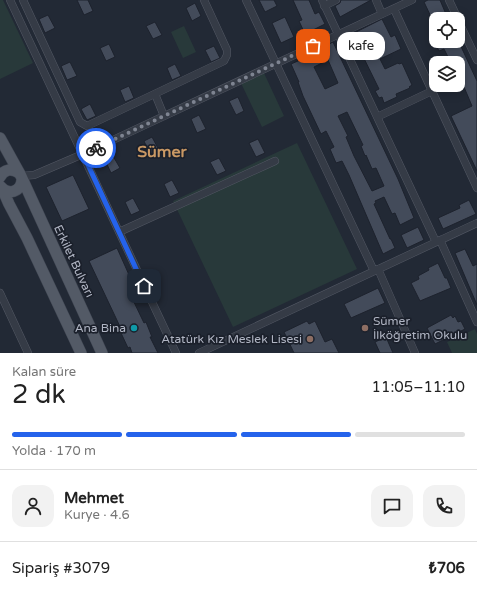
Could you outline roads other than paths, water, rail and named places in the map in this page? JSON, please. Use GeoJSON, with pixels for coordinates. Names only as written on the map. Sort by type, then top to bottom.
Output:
{"type":"FeatureCollection","features":[{"type":"Feature","properties":{"kind":"main road","name":"Erkilet Bulvarı"},"geometry":{"type":"LineString","coordinates":[[0,138],[20,176],[102,353]]}},
{"type":"Feature","properties":{"kind":"main road"},"geometry":{"type":"LineString","coordinates":[[0,176],[3,172],[8,170],[14,170],[20,176],[20,187],[16,191],[8,192],[1,187]]}},
{"type":"Feature","properties":{"kind":"main road"},"geometry":{"type":"LineString","coordinates":[[1,187],[8,204],[27,238],[81,353]]}},
{"type":"Feature","properties":{"kind":"street"},"geometry":{"type":"LineString","coordinates":[[10,0],[176,353]]}},
{"type":"Feature","properties":{"kind":"street"},"geometry":{"type":"LineString","coordinates":[[23,0],[81,124],[85,126],[91,125],[222,63],[227,57],[227,50],[204,0]]}},
{"type":"Feature","properties":{"kind":"street"},"geometry":{"type":"LineString","coordinates":[[246,0],[275,64],[415,353]]}},
{"type":"Feature","properties":{"kind":"street"},"geometry":{"type":"LineString","coordinates":[[336,0],[323,3],[376,117],[477,322]]}},
{"type":"Feature","properties":{"kind":"street"},"geometry":{"type":"LineString","coordinates":[[376,0],[382,14]]}},
{"type":"Feature","properties":{"kind":"street"},"geometry":{"type":"LineString","coordinates":[[20,176],[34,175],[83,154],[412,0]]}},
{"type":"Feature","properties":{"kind":"street"},"geometry":{"type":"LineString","coordinates":[[449,0],[455,12]]}},
{"type":"Feature","properties":{"kind":"street"},"geometry":{"type":"LineString","coordinates":[[394,9],[429,85]]}},
{"type":"Feature","properties":{"kind":"street"},"geometry":{"type":"LineString","coordinates":[[465,34],[477,60]]}},
{"type":"Feature","properties":{"kind":"street"},"geometry":{"type":"LineString","coordinates":[[376,117],[430,92]]}},
{"type":"Feature","properties":{"kind":"street"},"geometry":{"type":"LineString","coordinates":[[432,92],[477,188]]}},
{"type":"Feature","properties":{"kind":"street"},"geometry":{"type":"LineString","coordinates":[[155,94],[164,116]]}},
{"type":"Feature","properties":{"kind":"street"},"geometry":{"type":"LineString","coordinates":[[119,232],[276,161]]}},
{"type":"Feature","properties":{"kind":"street"},"geometry":{"type":"LineString","coordinates":[[199,353],[477,223]]}},
{"type":"Feature","properties":{"kind":"street"},"geometry":{"type":"LineString","coordinates":[[0,293],[28,353]]}},
{"type":"Feature","properties":{"kind":"place","name":"kafe"},"geometry":{"type":"Point","coordinates":[313,46]}},
{"type":"Feature","properties":{"kind":"place","name":"Ana Bina"},"geometry":{"type":"Point","coordinates":[134,328]}},
{"type":"Feature","properties":{"kind":"place","name":"Sümer İlköğretim Okulu"},"geometry":{"type":"Point","coordinates":[365,328]}},
{"type":"Feature","properties":{"kind":"place","name":"Atatürk Kız Meslek Lisesi"},"geometry":{"type":"Point","coordinates":[310,339]}},
{"type":"Feature","properties":{"kind":"district","name":"Sümer"},"geometry":{"type":"Point","coordinates":[162,151]}}]}
